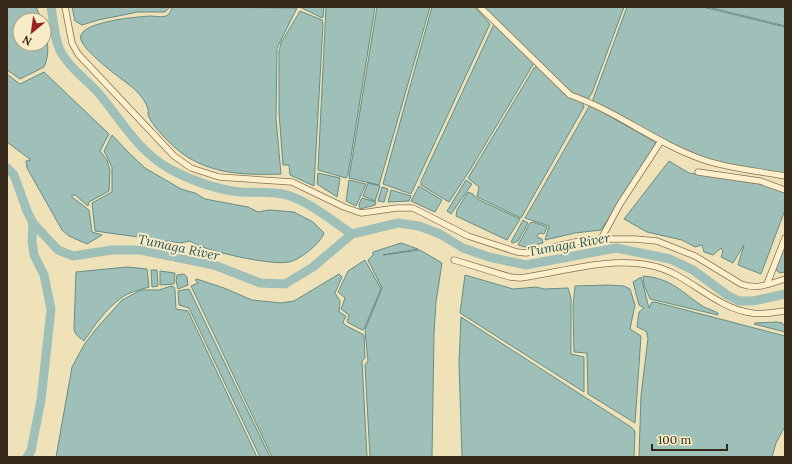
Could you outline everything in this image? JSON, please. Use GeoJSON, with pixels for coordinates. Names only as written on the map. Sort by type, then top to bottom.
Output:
{"type":"FeatureCollection","features":[{"type":"Feature","properties":{"kind":"street"},"geometry":{"type":"LineString","coordinates":[[65,7],[72,43],[78,54],[174,156],[191,168],[219,177],[235,179],[276,179],[292,182],[344,207],[361,213],[397,208],[413,208],[468,236],[517,252],[526,253],[580,241],[601,239],[635,239],[657,241],[695,256],[741,284],[754,288],[785,279]]}},
{"type":"Feature","properties":{"kind":"street"},"geometry":{"type":"LineString","coordinates":[[480,7],[549,72],[566,91],[661,141],[704,160],[785,176]]}},
{"type":"Feature","properties":{"kind":"street"},"geometry":{"type":"LineString","coordinates":[[601,239],[620,204],[661,141]]}},
{"type":"Feature","properties":{"kind":"street"},"geometry":{"type":"LineString","coordinates":[[698,172],[744,178],[773,185],[785,190]]}},
{"type":"Feature","properties":{"kind":"street"},"geometry":{"type":"LineString","coordinates":[[767,284],[785,238]]}},
{"type":"Feature","properties":{"kind":"street"},"geometry":{"type":"LineString","coordinates":[[454,260],[510,277],[520,278],[616,262],[637,263],[654,266],[676,274],[734,309],[758,314],[785,311]]}},
{"type":"Feature","properties":{"kind":"water"},"geometry":{"type":"Polygon","coordinates":[[[7,7],[36,7],[38,12],[12,12],[12,52],[48,52],[44,67],[20,79],[7,70],[7,7]]]}},
{"type":"Feature","properties":{"kind":"water"},"geometry":{"type":"Polygon","coordinates":[[[72,7],[170,7],[165,12],[138,12],[98,20],[82,25],[75,21],[72,7]]]}},
{"type":"Feature","properties":{"kind":"water"},"geometry":{"type":"Polygon","coordinates":[[[172,7],[297,8],[277,48],[276,119],[281,174],[245,174],[222,171],[200,164],[184,155],[156,128],[148,116],[146,103],[139,94],[92,54],[81,40],[81,35],[85,30],[92,26],[124,19],[166,16],[169,14],[172,7]]]}},
{"type":"Feature","properties":{"kind":"water"},"geometry":{"type":"Polygon","coordinates":[[[300,7],[324,7],[323,17],[322,18],[300,7]]]}},
{"type":"Feature","properties":{"kind":"water"},"geometry":{"type":"Polygon","coordinates":[[[326,7],[375,7],[348,175],[346,178],[318,170],[326,7]]]}},
{"type":"Feature","properties":{"kind":"water"},"geometry":{"type":"Polygon","coordinates":[[[377,7],[430,7],[379,185],[349,178],[377,7]]]}},
{"type":"Feature","properties":{"kind":"water"},"geometry":{"type":"Polygon","coordinates":[[[432,7],[475,7],[490,24],[411,194],[383,184],[432,7]]]}},
{"type":"Feature","properties":{"kind":"water"},"geometry":{"type":"Polygon","coordinates":[[[481,7],[624,7],[592,93],[588,99],[573,95],[481,7]]]}},
{"type":"Feature","properties":{"kind":"water"},"geometry":{"type":"Polygon","coordinates":[[[627,7],[703,7],[785,27],[785,176],[701,159],[592,102],[627,7]]]}},
{"type":"Feature","properties":{"kind":"water"},"geometry":{"type":"Polygon","coordinates":[[[708,7],[785,7],[785,26],[708,7]]]}},
{"type":"Feature","properties":{"kind":"water"},"geometry":{"type":"Polygon","coordinates":[[[300,11],[322,20],[323,24],[314,186],[290,175],[289,165],[283,165],[279,113],[279,51],[281,43],[300,11]]]}},
{"type":"Feature","properties":{"kind":"water"},"geometry":{"type":"Polygon","coordinates":[[[494,24],[534,63],[470,170],[449,202],[421,185],[421,181],[494,24]]]}},
{"type":"Feature","properties":{"kind":"water"},"geometry":{"type":"Polygon","coordinates":[[[538,65],[565,95],[582,102],[584,107],[521,218],[477,197],[479,187],[468,178],[534,68],[538,65]]]}},
{"type":"Feature","properties":{"kind":"water"},"geometry":{"type":"Polygon","coordinates":[[[44,72],[109,134],[100,151],[107,160],[110,170],[109,191],[89,202],[88,206],[75,195],[72,195],[72,197],[89,210],[92,232],[102,235],[87,244],[69,236],[62,230],[27,168],[26,161],[31,160],[7,142],[7,74],[20,84],[44,72]]]}},
{"type":"Feature","properties":{"kind":"water"},"geometry":{"type":"Polygon","coordinates":[[[590,105],[655,142],[656,147],[601,230],[575,233],[545,240],[549,226],[525,218],[590,105]]]}},
{"type":"Feature","properties":{"kind":"water"},"geometry":{"type":"Polygon","coordinates":[[[112,135],[145,168],[181,189],[195,193],[205,199],[248,207],[258,212],[269,210],[294,212],[313,222],[324,233],[315,246],[304,255],[294,261],[281,263],[238,257],[197,245],[190,241],[181,243],[95,231],[92,203],[112,192],[112,167],[104,151],[112,135]]]}},
{"type":"Feature","properties":{"kind":"water"},"geometry":{"type":"Polygon","coordinates":[[[669,161],[689,173],[766,185],[785,193],[785,210],[761,274],[738,265],[744,245],[733,263],[721,257],[723,252],[721,248],[713,255],[704,252],[702,245],[695,247],[682,240],[647,232],[624,219],[669,161]]]}},
{"type":"Feature","properties":{"kind":"water"},"geometry":{"type":"Polygon","coordinates":[[[318,173],[340,178],[337,197],[317,184],[318,173]]]}},
{"type":"Feature","properties":{"kind":"water"},"geometry":{"type":"Polygon","coordinates":[[[349,180],[366,184],[356,206],[346,201],[349,180]]]}},
{"type":"Feature","properties":{"kind":"water"},"geometry":{"type":"Polygon","coordinates":[[[466,180],[472,184],[451,214],[447,211],[466,180]]]}},
{"type":"Feature","properties":{"kind":"water"},"geometry":{"type":"Polygon","coordinates":[[[368,183],[380,186],[375,201],[363,196],[368,183]]]}},
{"type":"Feature","properties":{"kind":"water"},"geometry":{"type":"Polygon","coordinates":[[[419,186],[442,200],[435,212],[411,201],[419,186]]]}},
{"type":"Feature","properties":{"kind":"water"},"geometry":{"type":"Polygon","coordinates":[[[382,187],[388,189],[384,202],[378,201],[382,187]]]}},
{"type":"Feature","properties":{"kind":"water"},"geometry":{"type":"Polygon","coordinates":[[[391,190],[411,196],[409,201],[388,202],[391,190]]]}},
{"type":"Feature","properties":{"kind":"water"},"geometry":{"type":"Polygon","coordinates":[[[468,192],[473,194],[477,199],[520,219],[507,240],[456,216],[457,210],[468,192]]]}},
{"type":"Feature","properties":{"kind":"water"},"geometry":{"type":"Polygon","coordinates":[[[362,198],[376,202],[375,205],[360,209],[359,204],[362,198]]]}},
{"type":"Feature","properties":{"kind":"water"},"geometry":{"type":"Polygon","coordinates":[[[523,220],[528,223],[518,241],[513,243],[511,242],[523,220]]]}},
{"type":"Feature","properties":{"kind":"water"},"geometry":{"type":"Polygon","coordinates":[[[533,222],[547,227],[544,234],[539,233],[537,237],[542,239],[543,243],[525,247],[518,245],[530,223],[533,222]]]}},
{"type":"Feature","properties":{"kind":"water"},"geometry":{"type":"Polygon","coordinates":[[[785,240],[785,272],[780,273],[775,269],[785,240]]]}},
{"type":"Feature","properties":{"kind":"water"},"geometry":{"type":"Polygon","coordinates":[[[401,243],[418,249],[383,255],[420,250],[442,263],[436,302],[434,333],[432,457],[370,457],[365,365],[368,361],[365,330],[382,288],[368,260],[373,255],[373,252],[401,243]]]}},
{"type":"Feature","properties":{"kind":"water"},"geometry":{"type":"Polygon","coordinates":[[[365,260],[381,289],[364,329],[362,330],[347,322],[349,315],[341,309],[345,298],[338,292],[348,271],[365,260]]]}},
{"type":"Feature","properties":{"kind":"water"},"geometry":{"type":"Polygon","coordinates":[[[127,267],[147,269],[149,287],[127,294],[116,302],[110,307],[84,341],[76,334],[74,329],[76,272],[127,267]]]}},
{"type":"Feature","properties":{"kind":"water"},"geometry":{"type":"Polygon","coordinates":[[[151,270],[157,270],[158,286],[152,287],[151,270]]]}},
{"type":"Feature","properties":{"kind":"water"},"geometry":{"type":"Polygon","coordinates":[[[160,271],[175,273],[174,284],[160,285],[160,271]]]}},
{"type":"Feature","properties":{"kind":"water"},"geometry":{"type":"Polygon","coordinates":[[[184,274],[187,277],[188,285],[178,289],[176,281],[177,275],[184,274]]]}},
{"type":"Feature","properties":{"kind":"water"},"geometry":{"type":"Polygon","coordinates":[[[339,274],[342,277],[335,293],[340,301],[339,312],[346,316],[343,322],[345,325],[364,335],[365,358],[362,361],[367,457],[272,457],[191,286],[198,283],[195,280],[197,279],[224,288],[252,300],[281,303],[294,301],[339,274]]]}},
{"type":"Feature","properties":{"kind":"water"},"geometry":{"type":"Polygon","coordinates":[[[465,275],[513,289],[536,287],[544,289],[568,288],[571,298],[571,354],[584,357],[584,392],[460,313],[465,275]]]}},
{"type":"Feature","properties":{"kind":"water"},"geometry":{"type":"Polygon","coordinates":[[[643,276],[653,277],[669,283],[704,307],[718,313],[718,315],[650,299],[644,285],[643,276]]]}},
{"type":"Feature","properties":{"kind":"water"},"geometry":{"type":"Polygon","coordinates":[[[641,277],[649,308],[652,302],[655,302],[785,336],[785,426],[776,443],[772,457],[639,457],[641,396],[648,338],[646,331],[637,327],[639,312],[644,308],[639,305],[633,282],[641,277]]]}},
{"type":"Feature","properties":{"kind":"water"},"geometry":{"type":"Polygon","coordinates":[[[171,286],[174,287],[175,290],[176,309],[188,311],[257,457],[56,457],[72,367],[84,345],[95,330],[122,300],[141,290],[159,290],[171,286]]]}},
{"type":"Feature","properties":{"kind":"water"},"geometry":{"type":"Polygon","coordinates":[[[575,286],[624,286],[630,289],[635,305],[630,329],[641,336],[635,423],[588,394],[587,353],[574,352],[573,307],[575,286]]]}},
{"type":"Feature","properties":{"kind":"water"},"geometry":{"type":"Polygon","coordinates":[[[189,289],[270,457],[260,457],[189,308],[179,305],[178,291],[189,289]]]}},
{"type":"Feature","properties":{"kind":"water"},"geometry":{"type":"Polygon","coordinates":[[[461,317],[631,427],[635,431],[634,457],[462,457],[459,363],[461,317]]]}},
{"type":"Feature","properties":{"kind":"water"},"geometry":{"type":"Polygon","coordinates":[[[755,323],[782,323],[785,327],[785,332],[754,324],[755,323]]]}},
{"type":"Feature","properties":{"kind":"waterway","name":"Tumaga River"},"geometry":{"type":"LineString","coordinates":[[51,7],[57,43],[66,60],[101,96],[140,145],[159,162],[186,177],[213,187],[241,192],[281,194],[296,198],[352,234]]}},
{"type":"Feature","properties":{"kind":"waterway","name":"Tumaga River"},"geometry":{"type":"LineString","coordinates":[[7,168],[14,175],[33,223],[58,250],[73,256],[112,250],[140,250],[214,265],[260,283],[285,284],[313,267],[352,234],[398,223],[419,226],[440,234],[463,248],[489,257],[526,265],[616,248],[670,259],[693,270],[727,295],[739,301],[753,301],[785,294]]}},
{"type":"Feature","properties":{"kind":"waterway"},"geometry":{"type":"LineString","coordinates":[[27,457],[31,451],[41,400],[51,309],[44,275],[34,255],[32,241],[33,223]]}}]}
